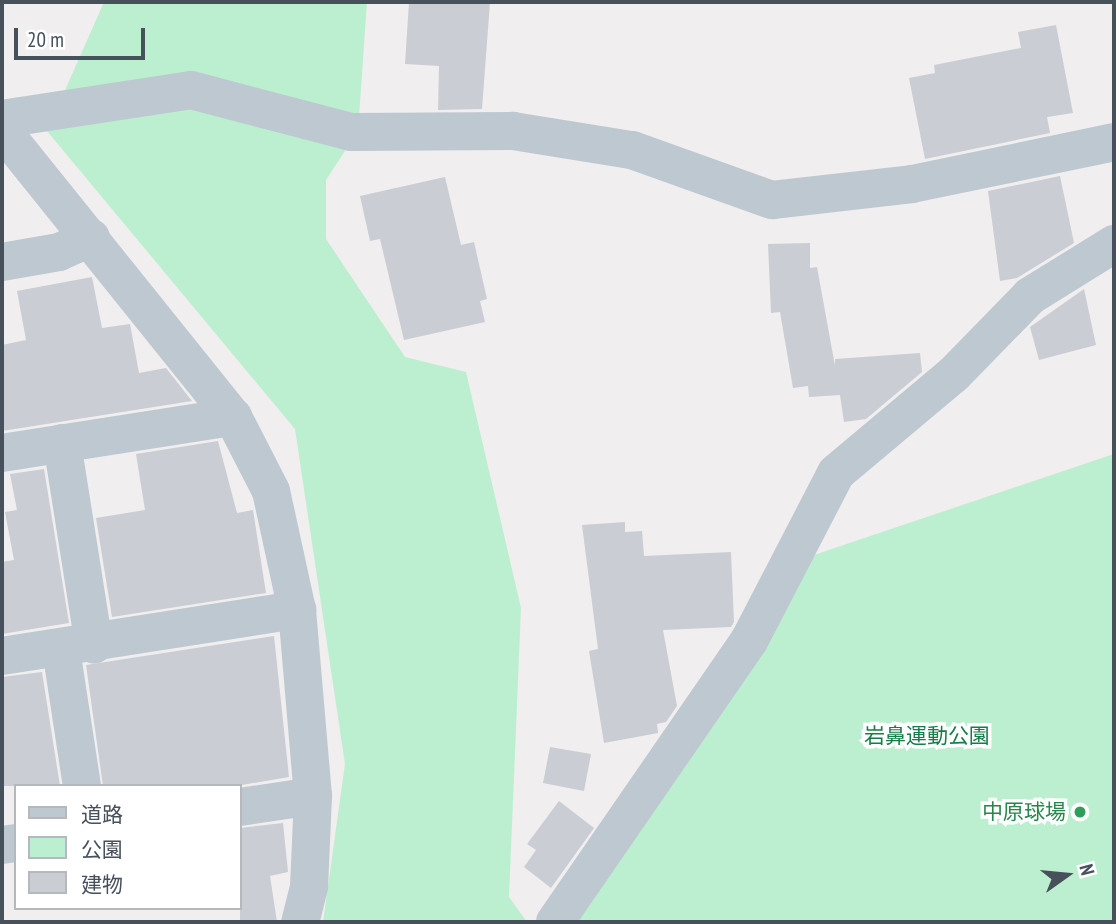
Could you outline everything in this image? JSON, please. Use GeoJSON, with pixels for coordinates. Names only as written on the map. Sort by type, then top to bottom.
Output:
{"type":"FeatureCollection","features":[{"type":"Feature","properties":{"kind":"street"},"geometry":{"type":"LineString","coordinates":[[2,118],[191,90],[351,132],[513,131],[632,150],[772,200],[912,184],[1114,142]]}},
{"type":"Feature","properties":{"kind":"street"},"geometry":{"type":"LineString","coordinates":[[2,130],[233,417],[271,491],[297,610],[313,796],[309,887],[300,922]]}},
{"type":"Feature","properties":{"kind":"street"},"geometry":{"type":"LineString","coordinates":[[2,262],[59,252],[91,238]]}},
{"type":"Feature","properties":{"kind":"street"},"geometry":{"type":"LineString","coordinates":[[555,922],[749,641],[836,473],[954,374],[1030,296],[1114,244]]}},
{"type":"Feature","properties":{"kind":"street"},"geometry":{"type":"LineString","coordinates":[[2,453],[233,417]]}},
{"type":"Feature","properties":{"kind":"street"},"geometry":{"type":"LineString","coordinates":[[62,443],[78,647],[82,784]]}},
{"type":"Feature","properties":{"kind":"street"},"geometry":{"type":"LineString","coordinates":[[2,656],[78,647],[297,610]]}},
{"type":"Feature","properties":{"kind":"street"},"geometry":{"type":"LineString","coordinates":[[242,807],[313,796]]}},
{"type":"Feature","properties":{"kind":"green space"},"geometry":{"type":"Polygon","coordinates":[[[104,2],[367,2],[358,131],[326,180],[326,239],[405,357],[466,372],[521,608],[509,897],[527,922],[323,922],[345,764],[295,429],[47,131],[104,2]]]}},
{"type":"Feature","properties":{"kind":"green space","name":"岩鼻運動公園"},"geometry":{"type":"Polygon","coordinates":[[[1114,454],[1114,922],[573,922],[808,557],[1114,454]]]}},
{"type":"Feature","properties":{"kind":"building"},"geometry":{"type":"Polygon","coordinates":[[[409,2],[490,2],[482,109],[438,110],[439,66],[405,64],[409,2]]]}},
{"type":"Feature","properties":{"kind":"building"},"geometry":{"type":"Polygon","coordinates":[[[1056,25],[1073,113],[1047,117],[1050,133],[925,159],[909,78],[935,73],[934,65],[1021,48],[1018,32],[1056,25]]]}},
{"type":"Feature","properties":{"kind":"building"},"geometry":{"type":"Polygon","coordinates":[[[1060,176],[1074,243],[1017,278],[1000,281],[988,191],[1060,176]]]}},
{"type":"Feature","properties":{"kind":"building"},"geometry":{"type":"Polygon","coordinates":[[[445,177],[461,245],[474,242],[487,299],[480,301],[485,322],[404,340],[380,239],[370,241],[360,196],[445,177]]]}},
{"type":"Feature","properties":{"kind":"building"},"geometry":{"type":"Polygon","coordinates":[[[810,243],[810,268],[817,267],[835,366],[835,359],[920,353],[922,372],[866,419],[844,422],[840,395],[809,397],[808,386],[793,388],[780,312],[771,313],[768,244],[810,243]]]}},
{"type":"Feature","properties":{"kind":"building"},"geometry":{"type":"Polygon","coordinates":[[[92,277],[102,328],[130,324],[139,373],[166,368],[192,401],[2,431],[2,345],[26,340],[17,291],[92,277]]]}},
{"type":"Feature","properties":{"kind":"building"},"geometry":{"type":"Polygon","coordinates":[[[1084,289],[1096,345],[1039,360],[1030,327],[1084,289]]]}},
{"type":"Feature","properties":{"kind":"building"},"geometry":{"type":"Polygon","coordinates":[[[218,441],[237,513],[253,510],[266,593],[112,617],[96,518],[145,510],[136,454],[218,441]]]}},
{"type":"Feature","properties":{"kind":"building"},"geometry":{"type":"Polygon","coordinates":[[[44,469],[69,623],[2,634],[2,562],[14,560],[5,512],[17,510],[10,474],[44,469]]]}},
{"type":"Feature","properties":{"kind":"building"},"geometry":{"type":"Polygon","coordinates":[[[625,522],[625,532],[642,531],[644,556],[731,552],[734,622],[731,627],[663,630],[677,706],[666,722],[657,724],[658,733],[604,743],[589,651],[598,649],[582,525],[625,522]]]}},
{"type":"Feature","properties":{"kind":"building"},"geometry":{"type":"Polygon","coordinates":[[[274,636],[289,777],[242,785],[103,784],[86,665],[274,636]]]}},
{"type":"Feature","properties":{"kind":"building"},"geometry":{"type":"Polygon","coordinates":[[[42,672],[60,784],[2,786],[2,677],[42,672]]]}},
{"type":"Feature","properties":{"kind":"building"},"geometry":{"type":"Polygon","coordinates":[[[550,747],[591,754],[584,791],[543,783],[550,747]]]}},
{"type":"Feature","properties":{"kind":"building"},"geometry":{"type":"Polygon","coordinates":[[[559,801],[594,828],[551,888],[524,867],[536,850],[527,844],[559,801]]]}},
{"type":"Feature","properties":{"kind":"building"},"geometry":{"type":"Polygon","coordinates":[[[283,823],[288,872],[270,876],[277,922],[240,922],[242,828],[283,823]]]}},
{"type":"Feature","properties":{"kind":"place","name":"中原球場"},"geometry":{"type":"Point","coordinates":[1080,812]}}]}
